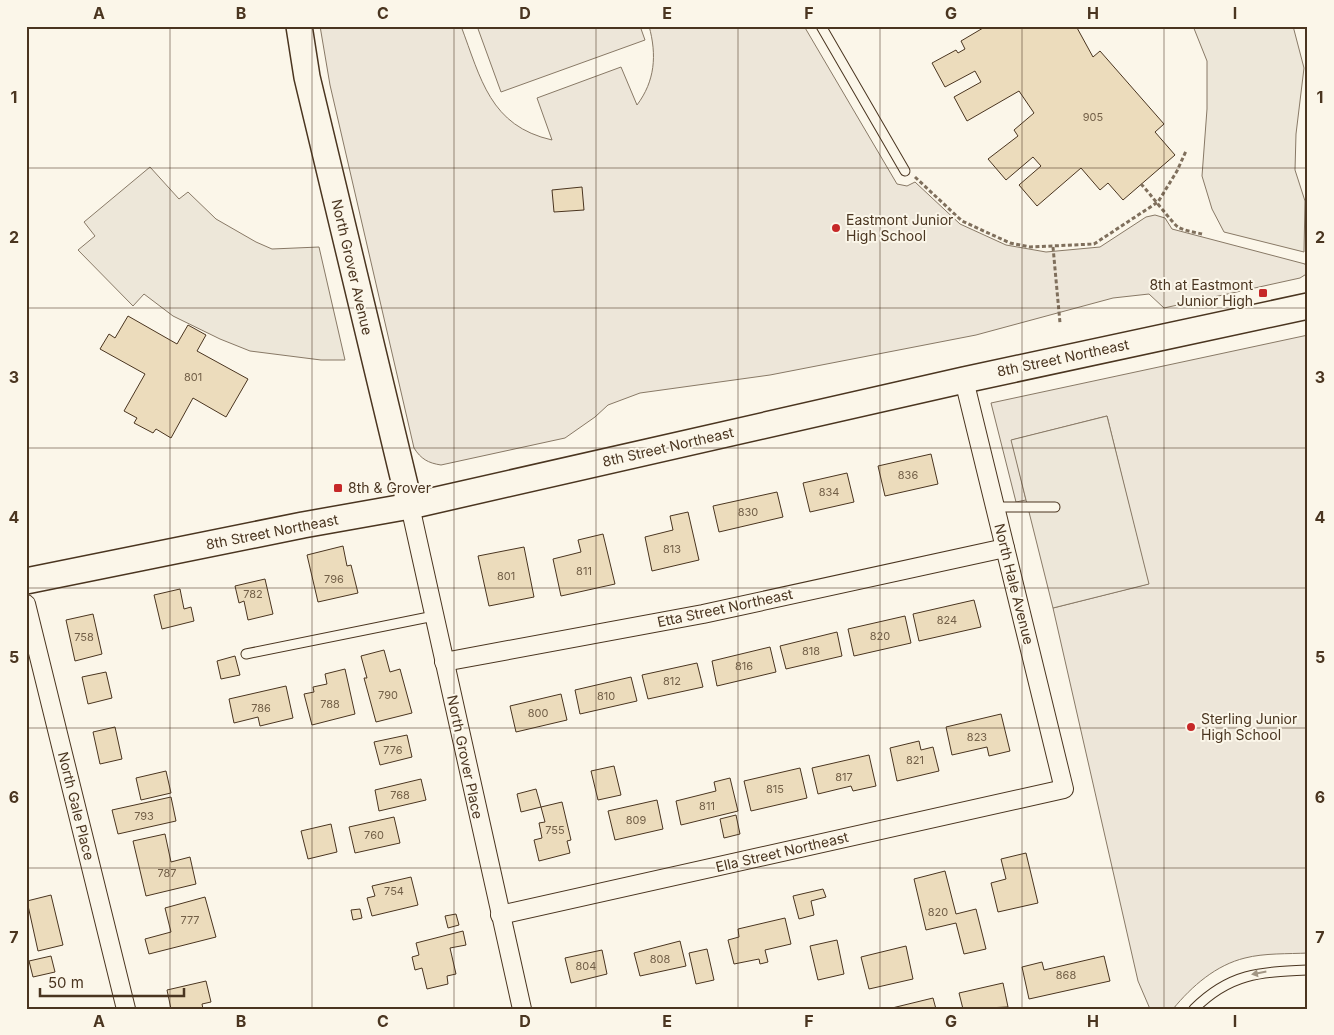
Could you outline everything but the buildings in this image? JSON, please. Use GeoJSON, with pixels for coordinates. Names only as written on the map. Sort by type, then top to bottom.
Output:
{"type":"FeatureCollection","features":[{"type":"Feature","properties":{"kind":"street","name":"North Grover Avenue"},"geometry":{"type":"LineString","coordinates":[[299,26],[306,77],[410,506]]}},
{"type":"Feature","properties":{"kind":"street","name":"8th Street Northeast"},"geometry":{"type":"LineString","coordinates":[[26,581],[304,524],[410,506],[964,380],[1308,306]]}},
{"type":"Feature","properties":{"kind":"street","name":"North Hale Avenue"},"geometry":{"type":"LineString","coordinates":[[964,380],[1064,789]]}},
{"type":"Feature","properties":{"kind":"street","name":"North Grover Place"},"geometry":{"type":"LineString","coordinates":[[410,506],[522,1009]]}},
{"type":"Feature","properties":{"kind":"street","name":"Etta Street Northeast"},"geometry":{"type":"LineString","coordinates":[[444,662],[703,614],[1005,548]]}},
{"type":"Feature","properties":{"kind":"street","name":"North Gale Place"},"geometry":{"type":"LineString","coordinates":[[26,604],[126,1009]]}},
{"type":"Feature","properties":{"kind":"street","name":"Ella Street Northeast"},"geometry":{"type":"LineString","coordinates":[[500,915],[1064,789]]}},
{"type":"Feature","properties":{"kind":"lane"},"geometry":{"type":"LineString","coordinates":[[821,26],[905,171]]}},
{"type":"Feature","properties":{"kind":"lane"},"geometry":{"type":"LineString","coordinates":[[995,507],[1055,507]]}},
{"type":"Feature","properties":{"kind":"lane"},"geometry":{"type":"LineString","coordinates":[[246,654],[434,616]]}},
{"type":"Feature","properties":{"kind":"lane"},"geometry":{"type":"LineString","coordinates":[[1194,1009],[1211,992],[1242,977],[1266,972],[1308,970]]}},
{"type":"Feature","properties":{"kind":"path"},"geometry":{"type":"LineString","coordinates":[[905,171],[918,178],[962,221],[983,232],[1010,243],[1030,247],[1053,247],[1094,244],[1158,202],[1177,171],[1186,151]]}},
{"type":"Feature","properties":{"kind":"path"},"geometry":{"type":"LineString","coordinates":[[1141,184],[1177,227],[1202,234]]}},
{"type":"Feature","properties":{"kind":"path"},"geometry":{"type":"LineString","coordinates":[[1053,247],[1060,323]]}},
{"type":"Feature","properties":{"kind":"shaded area","name":"Eastmont Junior High School"},"geometry":{"type":"Polygon","coordinates":[[[320,26],[461,26],[482,82],[501,112],[514,124],[531,133],[552,140],[537,98],[621,67],[637,105],[648,87],[653,67],[653,47],[649,26],[804,26],[897,184],[907,186],[915,182],[960,224],[1006,245],[1046,252],[1100,247],[1146,217],[1155,215],[1165,218],[1172,229],[1305,264],[1308,273],[1300,278],[1164,308],[1149,294],[1113,298],[976,335],[770,375],[640,393],[608,405],[595,417],[565,438],[441,465],[436,464],[422,458],[414,448],[330,85],[320,26]]]}},
{"type":"Feature","properties":{"kind":"shaded area"},"geometry":{"type":"Polygon","coordinates":[[[477,26],[640,26],[645,40],[501,92],[477,26]]]}},
{"type":"Feature","properties":{"kind":"shaded area"},"geometry":{"type":"Polygon","coordinates":[[[1193,26],[1293,26],[1304,68],[1296,134],[1295,170],[1305,201],[1304,252],[1224,232],[1212,209],[1202,176],[1207,109],[1207,61],[1193,26]]]}},
{"type":"Feature","properties":{"kind":"shaded area"},"geometry":{"type":"Polygon","coordinates":[[[150,167],[179,199],[188,192],[216,219],[256,242],[272,249],[319,247],[345,360],[321,360],[250,351],[173,316],[144,294],[133,306],[78,250],[95,236],[84,222],[150,167]]]}},
{"type":"Feature","properties":{"kind":"shaded area","name":"Sterling Junior High School"},"geometry":{"type":"Polygon","coordinates":[[[1308,335],[1308,953],[1260,955],[1234,961],[1205,977],[1173,1009],[1150,1009],[1138,981],[1053,608],[1148,584],[1107,416],[1012,440],[1026,500],[1016,502],[991,403],[1308,335]]]}},
{"type":"Feature","properties":{"kind":"shaded area"},"geometry":{"type":"Polygon","coordinates":[[[1107,416],[1149,584],[1053,608],[1011,440],[1107,416]]]}},
{"type":"Feature","properties":{"kind":"place","name":"Eastmont Junior High School"},"geometry":{"type":"Point","coordinates":[836,228]}},
{"type":"Feature","properties":{"kind":"place","name":"8th at Eastmont Junior High"},"geometry":{"type":"Point","coordinates":[1263,293]}},
{"type":"Feature","properties":{"kind":"place","name":"8th & Grover"},"geometry":{"type":"Point","coordinates":[338,488]}},
{"type":"Feature","properties":{"kind":"place","name":"Sterling Junior High School"},"geometry":{"type":"Point","coordinates":[1191,727]}}]}
